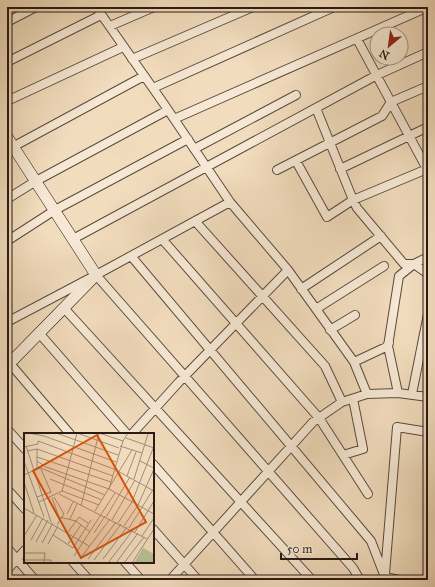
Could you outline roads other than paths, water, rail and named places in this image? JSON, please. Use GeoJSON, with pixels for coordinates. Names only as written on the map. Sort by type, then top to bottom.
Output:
{"type":"FeatureCollection","features":[{"type":"Feature","properties":{"kind":"street"},"geometry":{"type":"LineString","coordinates":[[7,22],[36,7]]}},
{"type":"Feature","properties":{"kind":"street"},"geometry":{"type":"LineString","coordinates":[[96,7],[230,202],[288,270],[354,362],[367,394]]}},
{"type":"Feature","properties":{"kind":"street"},"geometry":{"type":"LineString","coordinates":[[110,26],[154,7]]}},
{"type":"Feature","properties":{"kind":"street"},"geometry":{"type":"LineString","coordinates":[[132,59],[254,7]]}},
{"type":"Feature","properties":{"kind":"street"},"geometry":{"type":"LineString","coordinates":[[153,88],[334,7]]}},
{"type":"Feature","properties":{"kind":"street"},"geometry":{"type":"LineString","coordinates":[[174,119],[428,8]]}},
{"type":"Feature","properties":{"kind":"street"},"geometry":{"type":"LineString","coordinates":[[7,62],[101,15]]}},
{"type":"Feature","properties":{"kind":"street"},"geometry":{"type":"LineString","coordinates":[[296,161],[327,217],[353,200],[427,170],[425,156],[409,136],[357,39]]}},
{"type":"Feature","properties":{"kind":"street"},"geometry":{"type":"LineString","coordinates":[[7,101],[123,47]]}},
{"type":"Feature","properties":{"kind":"street"},"geometry":{"type":"LineString","coordinates":[[73,238],[377,75],[428,52]]}},
{"type":"Feature","properties":{"kind":"street"},"geometry":{"type":"LineString","coordinates":[[144,76],[9,144],[36,181],[96,275],[354,568],[360,580]]}},
{"type":"Feature","properties":{"kind":"street"},"geometry":{"type":"LineString","coordinates":[[277,170],[382,116],[392,102],[428,86]]}},
{"type":"Feature","properties":{"kind":"street"},"geometry":{"type":"LineString","coordinates":[[194,149],[296,95]]}},
{"type":"Feature","properties":{"kind":"street"},"geometry":{"type":"LineString","coordinates":[[316,108],[357,208],[404,264],[414,264],[428,274]]}},
{"type":"Feature","properties":{"kind":"street"},"geometry":{"type":"LineString","coordinates":[[7,199],[36,181],[168,110]]}},
{"type":"Feature","properties":{"kind":"street"},"geometry":{"type":"LineString","coordinates":[[340,169],[428,127]]}},
{"type":"Feature","properties":{"kind":"street"},"geometry":{"type":"LineString","coordinates":[[7,241],[55,210],[188,139]]}},
{"type":"Feature","properties":{"kind":"street"},"geometry":{"type":"LineString","coordinates":[[7,322],[230,202]]}},
{"type":"Feature","properties":{"kind":"street"},"geometry":{"type":"LineString","coordinates":[[195,221],[325,366],[342,402]]}},
{"type":"Feature","properties":{"kind":"street"},"geometry":{"type":"LineString","coordinates":[[301,289],[381,236]]}},
{"type":"Feature","properties":{"kind":"street"},"geometry":{"type":"LineString","coordinates":[[162,239],[319,418],[368,494]]}},
{"type":"Feature","properties":{"kind":"street"},"geometry":{"type":"LineString","coordinates":[[131,256],[371,541],[385,577]]}},
{"type":"Feature","properties":{"kind":"street"},"geometry":{"type":"LineString","coordinates":[[398,393],[388,346],[399,276],[414,264],[428,257]]}},
{"type":"Feature","properties":{"kind":"street"},"geometry":{"type":"LineString","coordinates":[[316,309],[384,266]]}},
{"type":"Feature","properties":{"kind":"street"},"geometry":{"type":"LineString","coordinates":[[133,433],[185,376],[288,270]]}},
{"type":"Feature","properties":{"kind":"street"},"geometry":{"type":"LineString","coordinates":[[69,433],[8,363],[96,275]]}},
{"type":"Feature","properties":{"kind":"street"},"geometry":{"type":"LineString","coordinates":[[64,308],[312,580]]}},
{"type":"Feature","properties":{"kind":"street"},"geometry":{"type":"LineString","coordinates":[[412,394],[428,314]]}},
{"type":"Feature","properties":{"kind":"street"},"geometry":{"type":"LineString","coordinates":[[330,330],[355,315]]}},
{"type":"Feature","properties":{"kind":"street"},"geometry":{"type":"LineString","coordinates":[[39,333],[126,433]]}},
{"type":"Feature","properties":{"kind":"street"},"geometry":{"type":"LineString","coordinates":[[354,362],[386,347],[389,343]]}},
{"type":"Feature","properties":{"kind":"street"},"geometry":{"type":"LineString","coordinates":[[170,580],[313,422],[342,402],[367,394],[398,393],[428,397]]}},
{"type":"Feature","properties":{"kind":"street"},"geometry":{"type":"LineString","coordinates":[[343,455],[363,449],[353,398]]}},
{"type":"Feature","properties":{"kind":"street"},"geometry":{"type":"LineString","coordinates":[[385,577],[397,427],[428,432]]}},
{"type":"Feature","properties":{"kind":"street"},"geometry":{"type":"LineString","coordinates":[[7,429],[24,448]]}},
{"type":"Feature","properties":{"kind":"street"},"geometry":{"type":"LineString","coordinates":[[154,465],[255,580]]}},
{"type":"Feature","properties":{"kind":"street"},"geometry":{"type":"LineString","coordinates":[[7,489],[24,508]]}},
{"type":"Feature","properties":{"kind":"street"},"geometry":{"type":"LineString","coordinates":[[154,530],[198,580]]}},
{"type":"Feature","properties":{"kind":"street"},"geometry":{"type":"LineString","coordinates":[[7,548],[35,580]]}},
{"type":"Feature","properties":{"kind":"street"},"geometry":{"type":"LineString","coordinates":[[7,570],[24,551]]}},
{"type":"Feature","properties":{"kind":"street"},"geometry":{"type":"LineString","coordinates":[[74,563],[89,580]]}},
{"type":"Feature","properties":{"kind":"street"},"geometry":{"type":"LineString","coordinates":[[126,563],[141,580]]}},
{"type":"Feature","properties":{"kind":"street"},"geometry":{"type":"LineString","coordinates":[[427,580],[428,572]]}},
{"type":"Feature","properties":{"kind":"street"},"geometry":{"type":"LineString","coordinates":[[385,577],[399,580]]}}]}
